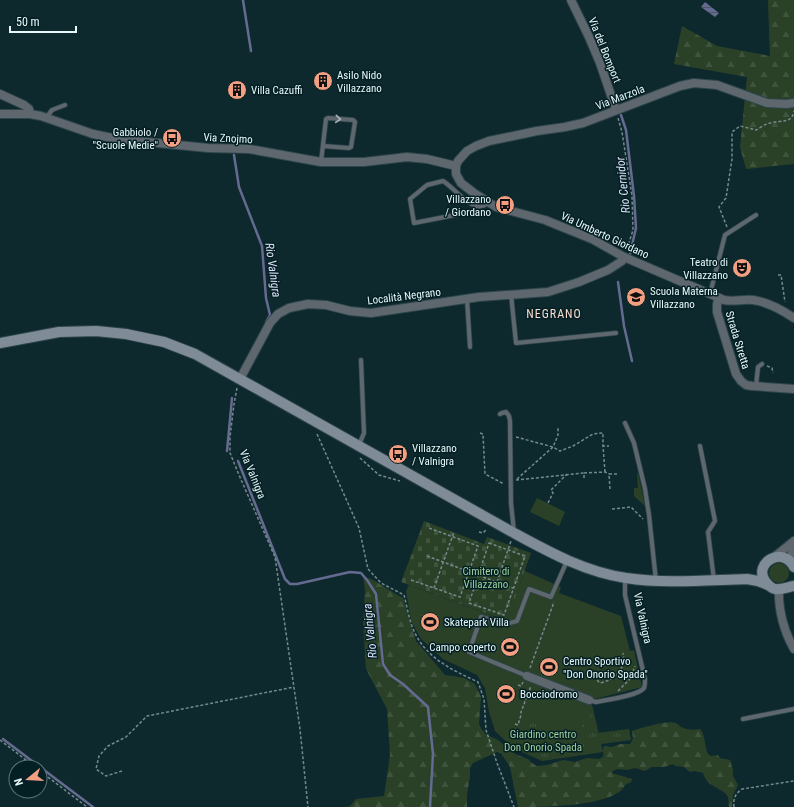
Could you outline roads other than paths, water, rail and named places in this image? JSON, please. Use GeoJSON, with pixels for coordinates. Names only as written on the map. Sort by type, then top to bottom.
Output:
{"type":"FeatureCollection","features":[{"type":"Feature","properties":{"kind":"main road"},"geometry":{"type":"LineString","coordinates":[[0,343],[59,332],[96,331],[126,334],[164,342],[182,349],[240,379]]}},
{"type":"Feature","properties":{"kind":"main road","name":"Via Valnigra"},"geometry":{"type":"LineString","coordinates":[[240,379],[359,446],[512,537],[567,561],[593,570],[625,578],[656,581],[747,579],[758,581],[775,589],[786,588]]}},
{"type":"Feature","properties":{"kind":"main road"},"geometry":{"type":"LineString","coordinates":[[747,579],[769,561],[782,557],[792,564]]}},
{"type":"Feature","properties":{"kind":"main road"},"geometry":{"type":"LineString","coordinates":[[768,585],[763,573],[769,561]]}},
{"type":"Feature","properties":{"kind":"main road"},"geometry":{"type":"LineString","coordinates":[[786,588],[794,579]]}},
{"type":"Feature","properties":{"kind":"street","name":"Via del Bomport"},"geometry":{"type":"LineString","coordinates":[[571,0],[600,63],[616,110]]}},
{"type":"Feature","properties":{"kind":"street","name":"Via Marzola"},"geometry":{"type":"LineString","coordinates":[[457,164],[467,151],[489,141],[537,131],[566,128],[694,82],[717,85],[766,103],[794,103]]}},
{"type":"Feature","properties":{"kind":"street"},"geometry":{"type":"LineString","coordinates":[[0,94],[24,105],[29,109],[30,114]]}},
{"type":"Feature","properties":{"kind":"street","name":"Via Znojmo"},"geometry":{"type":"LineString","coordinates":[[0,114],[30,114],[106,137],[208,148],[249,149],[321,162],[364,162],[407,157],[457,164]]}},
{"type":"Feature","properties":{"kind":"street","name":"Via Umberto Giordano"},"geometry":{"type":"LineString","coordinates":[[457,164],[456,174],[461,182],[496,207],[545,220],[592,239],[624,257],[719,298],[731,301],[753,300],[770,304],[794,318]]}},
{"type":"Feature","properties":{"kind":"street","name":"Località Negrano"},"geometry":{"type":"LineString","coordinates":[[240,379],[270,323],[278,314],[289,308],[308,304],[326,305],[350,311],[371,313],[467,299],[548,292],[579,282],[608,270],[622,261],[624,257]]}},
{"type":"Feature","properties":{"kind":"street","name":"Strada Stretta"},"geometry":{"type":"LineString","coordinates":[[719,298],[717,304],[718,312],[736,374],[741,382],[746,385],[756,387],[794,389]]}},
{"type":"Feature","properties":{"kind":"street"},"geometry":{"type":"LineString","coordinates":[[769,561],[794,542]]}},
{"type":"Feature","properties":{"kind":"street"},"geometry":{"type":"LineString","coordinates":[[792,564],[794,542]]}},
{"type":"Feature","properties":{"kind":"street"},"geometry":{"type":"LineString","coordinates":[[786,588],[778,601],[786,632],[794,649]]}},
{"type":"Feature","properties":{"kind":"street","name":"Via Valnigra"},"geometry":{"type":"LineString","coordinates":[[530,677],[589,700]]}},
{"type":"Feature","properties":{"kind":"lane"},"geometry":{"type":"LineString","coordinates":[[46,118],[52,110],[65,105]]}},
{"type":"Feature","properties":{"kind":"lane"},"geometry":{"type":"LineString","coordinates":[[321,162],[326,119],[353,120],[355,122],[351,147],[323,146]]}},
{"type":"Feature","properties":{"kind":"lane","name":"Via Umberto Giordano"},"geometry":{"type":"LineString","coordinates":[[460,214],[414,223],[410,199],[427,184],[443,181],[469,203],[482,206],[488,202]]}},
{"type":"Feature","properties":{"kind":"lane"},"geometry":{"type":"LineString","coordinates":[[710,294],[723,250],[725,235],[756,214]]}},
{"type":"Feature","properties":{"kind":"lane"},"geometry":{"type":"LineString","coordinates":[[511,294],[516,343],[616,333]]}},
{"type":"Feature","properties":{"kind":"lane"},"geometry":{"type":"LineString","coordinates":[[467,299],[470,347]]}},
{"type":"Feature","properties":{"kind":"lane"},"geometry":{"type":"LineString","coordinates":[[359,446],[364,433],[361,360]]}},
{"type":"Feature","properties":{"kind":"lane"},"geometry":{"type":"LineString","coordinates":[[756,387],[758,367],[762,364]]}},
{"type":"Feature","properties":{"kind":"lane"},"geometry":{"type":"LineString","coordinates":[[500,414],[502,412],[506,412],[509,416],[512,537]]}},
{"type":"Feature","properties":{"kind":"lane","name":"Via Valnigra"},"geometry":{"type":"LineString","coordinates":[[625,423],[634,443],[650,515],[656,581]]}},
{"type":"Feature","properties":{"kind":"lane"},"geometry":{"type":"LineString","coordinates":[[700,446],[715,522],[708,532],[714,580]]}},
{"type":"Feature","properties":{"kind":"lane","name":"Via Valnigra"},"geometry":{"type":"LineString","coordinates":[[530,677],[469,652],[481,617],[506,624],[517,621],[529,589],[551,597],[567,561]]}},
{"type":"Feature","properties":{"kind":"lane","name":"Via Valnigra"},"geometry":{"type":"LineString","coordinates":[[589,700],[596,702],[606,700],[637,693],[644,688],[645,684],[639,653],[625,595],[625,578]]}},
{"type":"Feature","properties":{"kind":"lane"},"geometry":{"type":"LineString","coordinates":[[743,719],[794,709]]}},
{"type":"Feature","properties":{"kind":"water"},"geometry":{"type":"Polygon","coordinates":[[[705,2],[719,13],[715,17],[701,7],[705,2]]]}},
{"type":"Feature","properties":{"kind":"waterway","name":"Rio Valnigra"},"geometry":{"type":"LineString","coordinates":[[243,0],[251,51]]}},
{"type":"Feature","properties":{"kind":"waterway","name":"Rio Cernidor"},"geometry":{"type":"LineString","coordinates":[[621,115],[626,130],[634,196],[636,228],[630,254]]}},
{"type":"Feature","properties":{"kind":"waterway","name":"Rio Valnigra"},"geometry":{"type":"LineString","coordinates":[[234,155],[239,187],[262,246],[266,298],[270,315],[266,322]]}},
{"type":"Feature","properties":{"kind":"waterway","name":"Rio Cernidor"},"geometry":{"type":"LineString","coordinates":[[618,282],[624,326],[632,361]]}},
{"type":"Feature","properties":{"kind":"waterway","name":"Rio Valnigra"},"geometry":{"type":"LineString","coordinates":[[227,451],[232,398]]}},
{"type":"Feature","properties":{"kind":"waterway","name":"Rio Valnigra"},"geometry":{"type":"LineString","coordinates":[[238,461],[285,579],[290,584],[297,584],[350,572],[361,573],[376,594],[383,664],[390,675],[403,684],[428,707],[433,754],[430,807]]}},
{"type":"Feature","properties":{"kind":"waterway"},"geometry":{"type":"LineString","coordinates":[[3,739],[29,759]]}},
{"type":"Feature","properties":{"kind":"waterway"},"geometry":{"type":"LineString","coordinates":[[48,773],[93,807]]}},
{"type":"Feature","properties":{"kind":"place","name":"Asilo Nido Villazzano"},"geometry":{"type":"Point","coordinates":[323,81]}},
{"type":"Feature","properties":{"kind":"place","name":"Villa Cazuffi"},"geometry":{"type":"Point","coordinates":[237,90]}},
{"type":"Feature","properties":{"kind":"place","name":"Gabbiolo / \"Scuole Medie\""},"geometry":{"type":"Point","coordinates":[172,138]}},
{"type":"Feature","properties":{"kind":"place","name":"Villazzano / Giordano"},"geometry":{"type":"Point","coordinates":[505,205]}},
{"type":"Feature","properties":{"kind":"place","name":"Teatro di Villazzano"},"geometry":{"type":"Point","coordinates":[742,268]}},
{"type":"Feature","properties":{"kind":"place","name":"Scuola Materna Villazzano"},"geometry":{"type":"Point","coordinates":[636,297]}},
{"type":"Feature","properties":{"kind":"place","name":"Villazzano / Valnigra"},"geometry":{"type":"Point","coordinates":[398,454]}},
{"type":"Feature","properties":{"kind":"place","name":"Skatepark Villa"},"geometry":{"type":"Point","coordinates":[430,622]}},
{"type":"Feature","properties":{"kind":"place","name":"Campo coperto"},"geometry":{"type":"Point","coordinates":[510,647]}},
{"type":"Feature","properties":{"kind":"place","name":"Centro Sportivo \"Don Onorio Spada\""},"geometry":{"type":"Point","coordinates":[549,667]}},
{"type":"Feature","properties":{"kind":"place","name":"Bocciodromo"},"geometry":{"type":"Point","coordinates":[506,694]}},
{"type":"Feature","properties":{"kind":"district","name":"NEGRANO"},"geometry":{"type":"Point","coordinates":[554,314]}},
{"type":"Feature","properties":{"kind":"park label","name":"Cimitero di Villazzano"},"geometry":{"type":"Point","coordinates":[486,577]}},
{"type":"Feature","properties":{"kind":"park label","name":"Giardino centro Don Onorio Spada"},"geometry":{"type":"Point","coordinates":[543,740]}}]}
